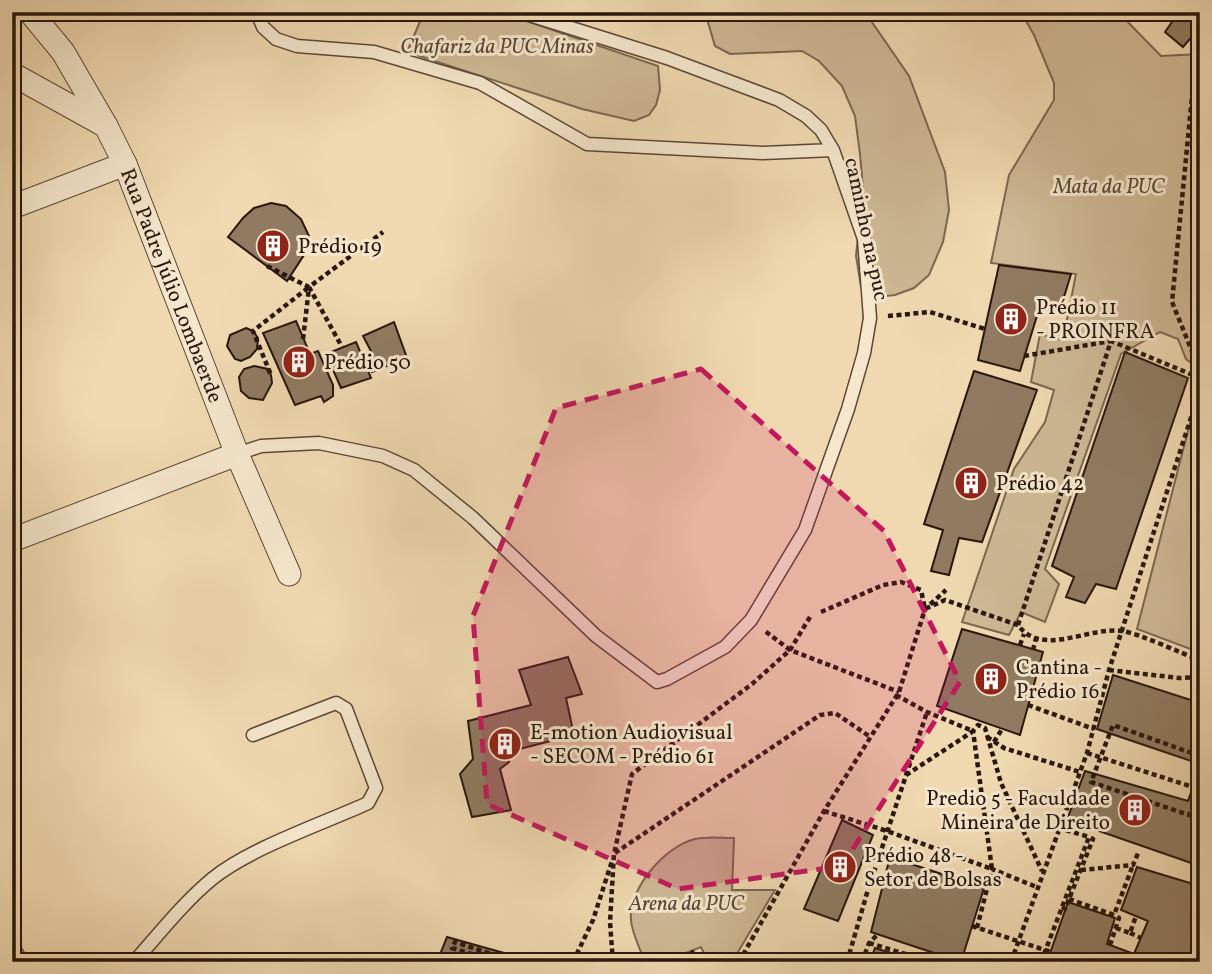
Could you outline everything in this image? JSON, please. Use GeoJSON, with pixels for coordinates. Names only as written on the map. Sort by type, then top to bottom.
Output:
{"type":"FeatureCollection","features":[{"type":"Feature","properties":{"kind":"street","name":"Rua Padre Júlio Lombaerde"},"geometry":{"type":"LineString","coordinates":[[30,12],[63,52],[125,164],[237,454],[289,573]]}},
{"type":"Feature","properties":{"kind":"street"},"geometry":{"type":"LineString","coordinates":[[12,74],[106,126]]}},
{"type":"Feature","properties":{"kind":"street"},"geometry":{"type":"LineString","coordinates":[[12,207],[125,164]]}},
{"type":"Feature","properties":{"kind":"street"},"geometry":{"type":"LineString","coordinates":[[12,540],[237,454]]}},
{"type":"Feature","properties":{"kind":"lane"},"geometry":{"type":"LineString","coordinates":[[257,12],[262,27],[276,39],[297,46],[374,52],[480,83],[587,144],[763,153],[833,150]]}},
{"type":"Feature","properties":{"kind":"lane"},"geometry":{"type":"LineString","coordinates":[[237,454],[261,446],[319,443],[383,456],[414,470],[473,517],[596,636],[657,681],[667,679],[725,647],[751,620],[805,530],[848,409],[864,353],[870,318],[864,239],[833,150],[821,131],[806,116],[779,100],[667,58],[520,12]]}},
{"type":"Feature","properties":{"kind":"lane"},"geometry":{"type":"LineString","coordinates":[[134,962],[167,924],[213,879],[251,855],[368,803],[376,788],[346,709],[336,703],[253,735]]}},
{"type":"Feature","properties":{"kind":"lane"},"geometry":{"type":"LineString","coordinates":[[12,945],[22,962]]}},
{"type":"Feature","properties":{"kind":"path"},"geometry":{"type":"LineString","coordinates":[[1200,67],[1194,76],[1172,302],[1200,371]]}},
{"type":"Feature","properties":{"kind":"path"},"geometry":{"type":"LineString","coordinates":[[268,369],[271,375],[253,331],[383,232]]}},
{"type":"Feature","properties":{"kind":"path"},"geometry":{"type":"LineString","coordinates":[[267,266],[309,287],[342,347]]}},
{"type":"Feature","properties":{"kind":"path"},"geometry":{"type":"LineString","coordinates":[[303,339],[309,287]]}},
{"type":"Feature","properties":{"kind":"path"},"geometry":{"type":"LineString","coordinates":[[870,318],[930,312],[985,329]]}},
{"type":"Feature","properties":{"kind":"path"},"geometry":{"type":"LineString","coordinates":[[1018,625],[1111,341]]}},
{"type":"Feature","properties":{"kind":"path"},"geometry":{"type":"LineString","coordinates":[[1024,356],[1111,341],[1200,378]]}},
{"type":"Feature","properties":{"kind":"path"},"geometry":{"type":"LineString","coordinates":[[1011,962],[1087,753],[1109,670],[1200,390]]}},
{"type":"Feature","properties":{"kind":"path"},"geometry":{"type":"LineString","coordinates":[[821,612],[883,585],[901,582],[921,590],[925,609]]}},
{"type":"Feature","properties":{"kind":"path"},"geometry":{"type":"LineString","coordinates":[[739,962],[747,942],[897,693],[925,609],[946,590]]}},
{"type":"Feature","properties":{"kind":"path"},"geometry":{"type":"LineString","coordinates":[[925,609],[945,600],[1018,625],[1024,634],[1046,642],[1095,632],[1123,631],[1200,660]]}},
{"type":"Feature","properties":{"kind":"path"},"geometry":{"type":"LineString","coordinates":[[573,962],[593,920],[614,854],[632,774],[752,684],[790,650],[810,617]]}},
{"type":"Feature","properties":{"kind":"path"},"geometry":{"type":"LineString","coordinates":[[751,620],[790,650],[897,693],[927,712],[972,731]]}},
{"type":"Feature","properties":{"kind":"path"},"geometry":{"type":"LineString","coordinates":[[1020,645],[1024,634]]}},
{"type":"Feature","properties":{"kind":"path"},"geometry":{"type":"LineString","coordinates":[[1033,650],[1036,638]]}},
{"type":"Feature","properties":{"kind":"path"},"geometry":{"type":"LineString","coordinates":[[1109,670],[1179,678],[1200,677]]}},
{"type":"Feature","properties":{"kind":"path"},"geometry":{"type":"LineString","coordinates":[[1028,705],[1094,729]]}},
{"type":"Feature","properties":{"kind":"path"},"geometry":{"type":"LineString","coordinates":[[847,962],[927,712]]}},
{"type":"Feature","properties":{"kind":"path"},"geometry":{"type":"LineString","coordinates":[[614,854],[820,715],[835,713],[869,736]]}},
{"type":"Feature","properties":{"kind":"path"},"geometry":{"type":"LineString","coordinates":[[905,775],[978,725],[983,725],[1001,783],[1042,872]]}},
{"type":"Feature","properties":{"kind":"path"},"geometry":{"type":"LineString","coordinates":[[1087,753],[1100,757],[1200,789],[1189,815],[1091,782],[1100,757],[1113,725],[1200,756]]}},
{"type":"Feature","properties":{"kind":"path"},"geometry":{"type":"LineString","coordinates":[[994,741],[1002,729]]}},
{"type":"Feature","properties":{"kind":"path"},"geometry":{"type":"LineString","coordinates":[[972,731],[992,869],[975,927],[1048,951]]}},
{"type":"Feature","properties":{"kind":"path"},"geometry":{"type":"LineString","coordinates":[[986,736],[1004,748],[1080,772]]}},
{"type":"Feature","properties":{"kind":"path"},"geometry":{"type":"LineString","coordinates":[[824,811],[887,831],[1039,888]]}},
{"type":"Feature","properties":{"kind":"path"},"geometry":{"type":"LineString","coordinates":[[1059,828],[1093,839],[1065,909],[1062,908]]}},
{"type":"Feature","properties":{"kind":"path"},"geometry":{"type":"LineString","coordinates":[[1041,962],[1048,951],[1089,837]]}},
{"type":"Feature","properties":{"kind":"path"},"geometry":{"type":"LineString","coordinates":[[1114,915],[1139,850]]}},
{"type":"Feature","properties":{"kind":"path"},"geometry":{"type":"LineString","coordinates":[[613,962],[610,922],[614,854]]}},
{"type":"Feature","properties":{"kind":"path"},"geometry":{"type":"LineString","coordinates":[[864,855],[878,859]]}},
{"type":"Feature","properties":{"kind":"path"},"geometry":{"type":"LineString","coordinates":[[1081,870],[1133,865]]}},
{"type":"Feature","properties":{"kind":"path"},"geometry":{"type":"LineString","coordinates":[[1069,900],[1119,918],[1110,945]]}},
{"type":"Feature","properties":{"kind":"path"},"geometry":{"type":"LineString","coordinates":[[1130,933],[1136,916]]}},
{"type":"Feature","properties":{"kind":"path"},"geometry":{"type":"LineString","coordinates":[[1116,928],[1141,938]]}},
{"type":"Feature","properties":{"kind":"path"},"geometry":{"type":"LineString","coordinates":[[862,962],[869,943],[878,934]]}},
{"type":"Feature","properties":{"kind":"path"},"geometry":{"type":"LineString","coordinates":[[497,962],[452,948],[455,942],[515,962]]}},
{"type":"Feature","properties":{"kind":"path"},"geometry":{"type":"LineString","coordinates":[[869,943],[932,962]]}},
{"type":"Feature","properties":{"kind":"path"},"geometry":{"type":"LineString","coordinates":[[686,962],[694,950]]}},
{"type":"Feature","properties":{"kind":"path"},"geometry":{"type":"LineString","coordinates":[[450,962],[446,960],[449,955],[473,962]]}},
{"type":"Feature","properties":{"kind":"highlighted area"},"geometry":{"type":"Polygon","coordinates":[[[701,369],[884,531],[960,682],[842,866],[678,889],[487,804],[473,616],[556,408],[701,369]]]}},
{"type":"Feature","properties":{"kind":"green space","name":"Chafariz da PUC Minas"},"geometry":{"type":"Polygon","coordinates":[[[424,12],[500,12],[658,66],[660,90],[656,105],[649,115],[634,121],[582,109],[407,52],[424,12]]]}},
{"type":"Feature","properties":{"kind":"green space"},"geometry":{"type":"Polygon","coordinates":[[[705,12],[865,12],[909,76],[945,172],[949,210],[943,242],[929,275],[914,288],[895,295],[877,297],[861,287],[856,256],[863,187],[860,154],[855,116],[842,86],[819,61],[802,51],[730,54],[715,46],[705,12]]]}},
{"type":"Feature","properties":{"kind":"green space","name":"Mata da PUC"},"geometry":{"type":"Polygon","coordinates":[[[1021,12],[1118,12],[1161,56],[1200,54],[1200,369],[1186,359],[1178,339],[1160,332],[1121,354],[1045,569],[1059,584],[1045,622],[1021,612],[1009,635],[962,622],[1014,469],[1045,422],[1054,390],[1031,382],[1040,334],[1061,340],[1076,274],[991,263],[1009,175],[1054,100],[1054,83],[1021,12]]]}},
{"type":"Feature","properties":{"kind":"green space"},"geometry":{"type":"Polygon","coordinates":[[[1200,384],[1200,629],[1193,650],[1137,629],[1200,384]]]}},
{"type":"Feature","properties":{"kind":"green space","name":"Arena da PUC"},"geometry":{"type":"Polygon","coordinates":[[[704,838],[734,838],[732,890],[775,890],[732,962],[708,962],[701,947],[663,962],[645,962],[631,920],[636,895],[651,870],[672,850],[684,843],[704,838]]]}},
{"type":"Feature","properties":{"kind":"building"},"geometry":{"type":"Polygon","coordinates":[[[1179,12],[1195,12],[1200,15],[1200,27],[1183,47],[1165,32],[1179,12]]]}},
{"type":"Feature","properties":{"kind":"building","name":"Prédio 19"},"geometry":{"type":"Polygon","coordinates":[[[271,203],[286,206],[301,219],[309,236],[304,255],[287,281],[228,237],[254,208],[271,203]]]}},
{"type":"Feature","properties":{"kind":"building","name":"Prédio 11 - PROINFRA"},"geometry":{"type":"Polygon","coordinates":[[[999,265],[1071,274],[1060,310],[1040,306],[1020,371],[978,360],[999,265]]]}},
{"type":"Feature","properties":{"kind":"building","name":"Prédio 50"},"geometry":{"type":"Polygon","coordinates":[[[296,321],[310,354],[318,351],[333,385],[333,396],[324,402],[321,396],[295,405],[263,333],[296,321]]]}},
{"type":"Feature","properties":{"kind":"building"},"geometry":{"type":"Polygon","coordinates":[[[394,322],[407,358],[372,372],[366,356],[372,353],[363,336],[394,322]]]}},
{"type":"Feature","properties":{"kind":"building"},"geometry":{"type":"Polygon","coordinates":[[[246,328],[253,331],[258,338],[257,349],[250,357],[241,361],[235,359],[227,346],[230,335],[246,328]]]}},
{"type":"Feature","properties":{"kind":"building"},"geometry":{"type":"Polygon","coordinates":[[[356,342],[371,378],[341,388],[326,354],[356,342]]]}},
{"type":"Feature","properties":{"kind":"building"},"geometry":{"type":"Polygon","coordinates":[[[1125,352],[1188,378],[1116,589],[1096,584],[1085,603],[1066,597],[1074,577],[1052,566],[1125,352]]]}},
{"type":"Feature","properties":{"kind":"building"},"geometry":{"type":"Polygon","coordinates":[[[254,366],[268,369],[271,375],[272,383],[263,400],[249,398],[241,391],[239,377],[244,369],[254,366]]]}},
{"type":"Feature","properties":{"kind":"building","name":"Prédio 42"},"geometry":{"type":"Polygon","coordinates":[[[974,371],[1037,390],[982,542],[959,538],[949,575],[931,571],[943,530],[924,524],[974,371]]]}},
{"type":"Feature","properties":{"kind":"building","name":"Cantina - Prédio 16"},"geometry":{"type":"Polygon","coordinates":[[[962,629],[1043,652],[1020,735],[937,706],[962,629]]]}},
{"type":"Feature","properties":{"kind":"building","name":"E-motion Audiovisual - SECOM - Prédio 61"},"geometry":{"type":"Polygon","coordinates":[[[568,657],[582,694],[566,698],[574,735],[504,753],[509,762],[500,769],[511,810],[472,817],[460,774],[473,759],[468,721],[531,705],[519,670],[568,657]]]}},
{"type":"Feature","properties":{"kind":"building","name":"Predio 5 - Faculdade Mineira de Direito"},"geometry":{"type":"Polygon","coordinates":[[[1113,675],[1200,703],[1200,764],[1097,729],[1113,675]]]}},
{"type":"Feature","properties":{"kind":"building","name":"Predio 5 - Faculdade Mineira de Direito"},"geometry":{"type":"Polygon","coordinates":[[[1200,767],[1200,866],[1067,820],[1085,771],[1188,801],[1200,767]]]}},
{"type":"Feature","properties":{"kind":"building","name":"Prédio 48 - Setor de Bolsas"},"geometry":{"type":"Polygon","coordinates":[[[842,820],[873,835],[838,921],[804,909],[842,820]]]}},
{"type":"Feature","properties":{"kind":"building"},"geometry":{"type":"Polygon","coordinates":[[[890,857],[984,888],[961,962],[871,932],[890,857]]]}},
{"type":"Feature","properties":{"kind":"building"},"geometry":{"type":"Polygon","coordinates":[[[1137,867],[1200,886],[1200,940],[1192,962],[1047,962],[1068,902],[1115,918],[1107,944],[1134,954],[1148,921],[1121,910],[1137,867]]]}},
{"type":"Feature","properties":{"kind":"building"},"geometry":{"type":"Polygon","coordinates":[[[447,937],[504,953],[501,962],[437,962],[447,937]]]}},
{"type":"Feature","properties":{"kind":"building"},"geometry":{"type":"Polygon","coordinates":[[[875,948],[920,962],[870,962],[875,948]]]}},
{"type":"Feature","properties":{"kind":"place","name":"Prédio 19"},"geometry":{"type":"Point","coordinates":[273,246]}},
{"type":"Feature","properties":{"kind":"place","name":"Prédio 11 - PROINFRA"},"geometry":{"type":"Point","coordinates":[1011,319]}},
{"type":"Feature","properties":{"kind":"place","name":"Prédio 50"},"geometry":{"type":"Point","coordinates":[299,362]}},
{"type":"Feature","properties":{"kind":"place","name":"Prédio 42"},"geometry":{"type":"Point","coordinates":[971,483]}},
{"type":"Feature","properties":{"kind":"place","name":"Cantina - Prédio 16"},"geometry":{"type":"Point","coordinates":[991,679]}},
{"type":"Feature","properties":{"kind":"place","name":"E-motion Audiovisual - SECOM - Prédio 61"},"geometry":{"type":"Point","coordinates":[505,744]}},
{"type":"Feature","properties":{"kind":"place","name":"Predio 5 - Faculdade Mineira de Direito"},"geometry":{"type":"Point","coordinates":[1135,810]}},
{"type":"Feature","properties":{"kind":"place","name":"Prédio 48 - Setor de Bolsas"},"geometry":{"type":"Point","coordinates":[840,867]}}]}
